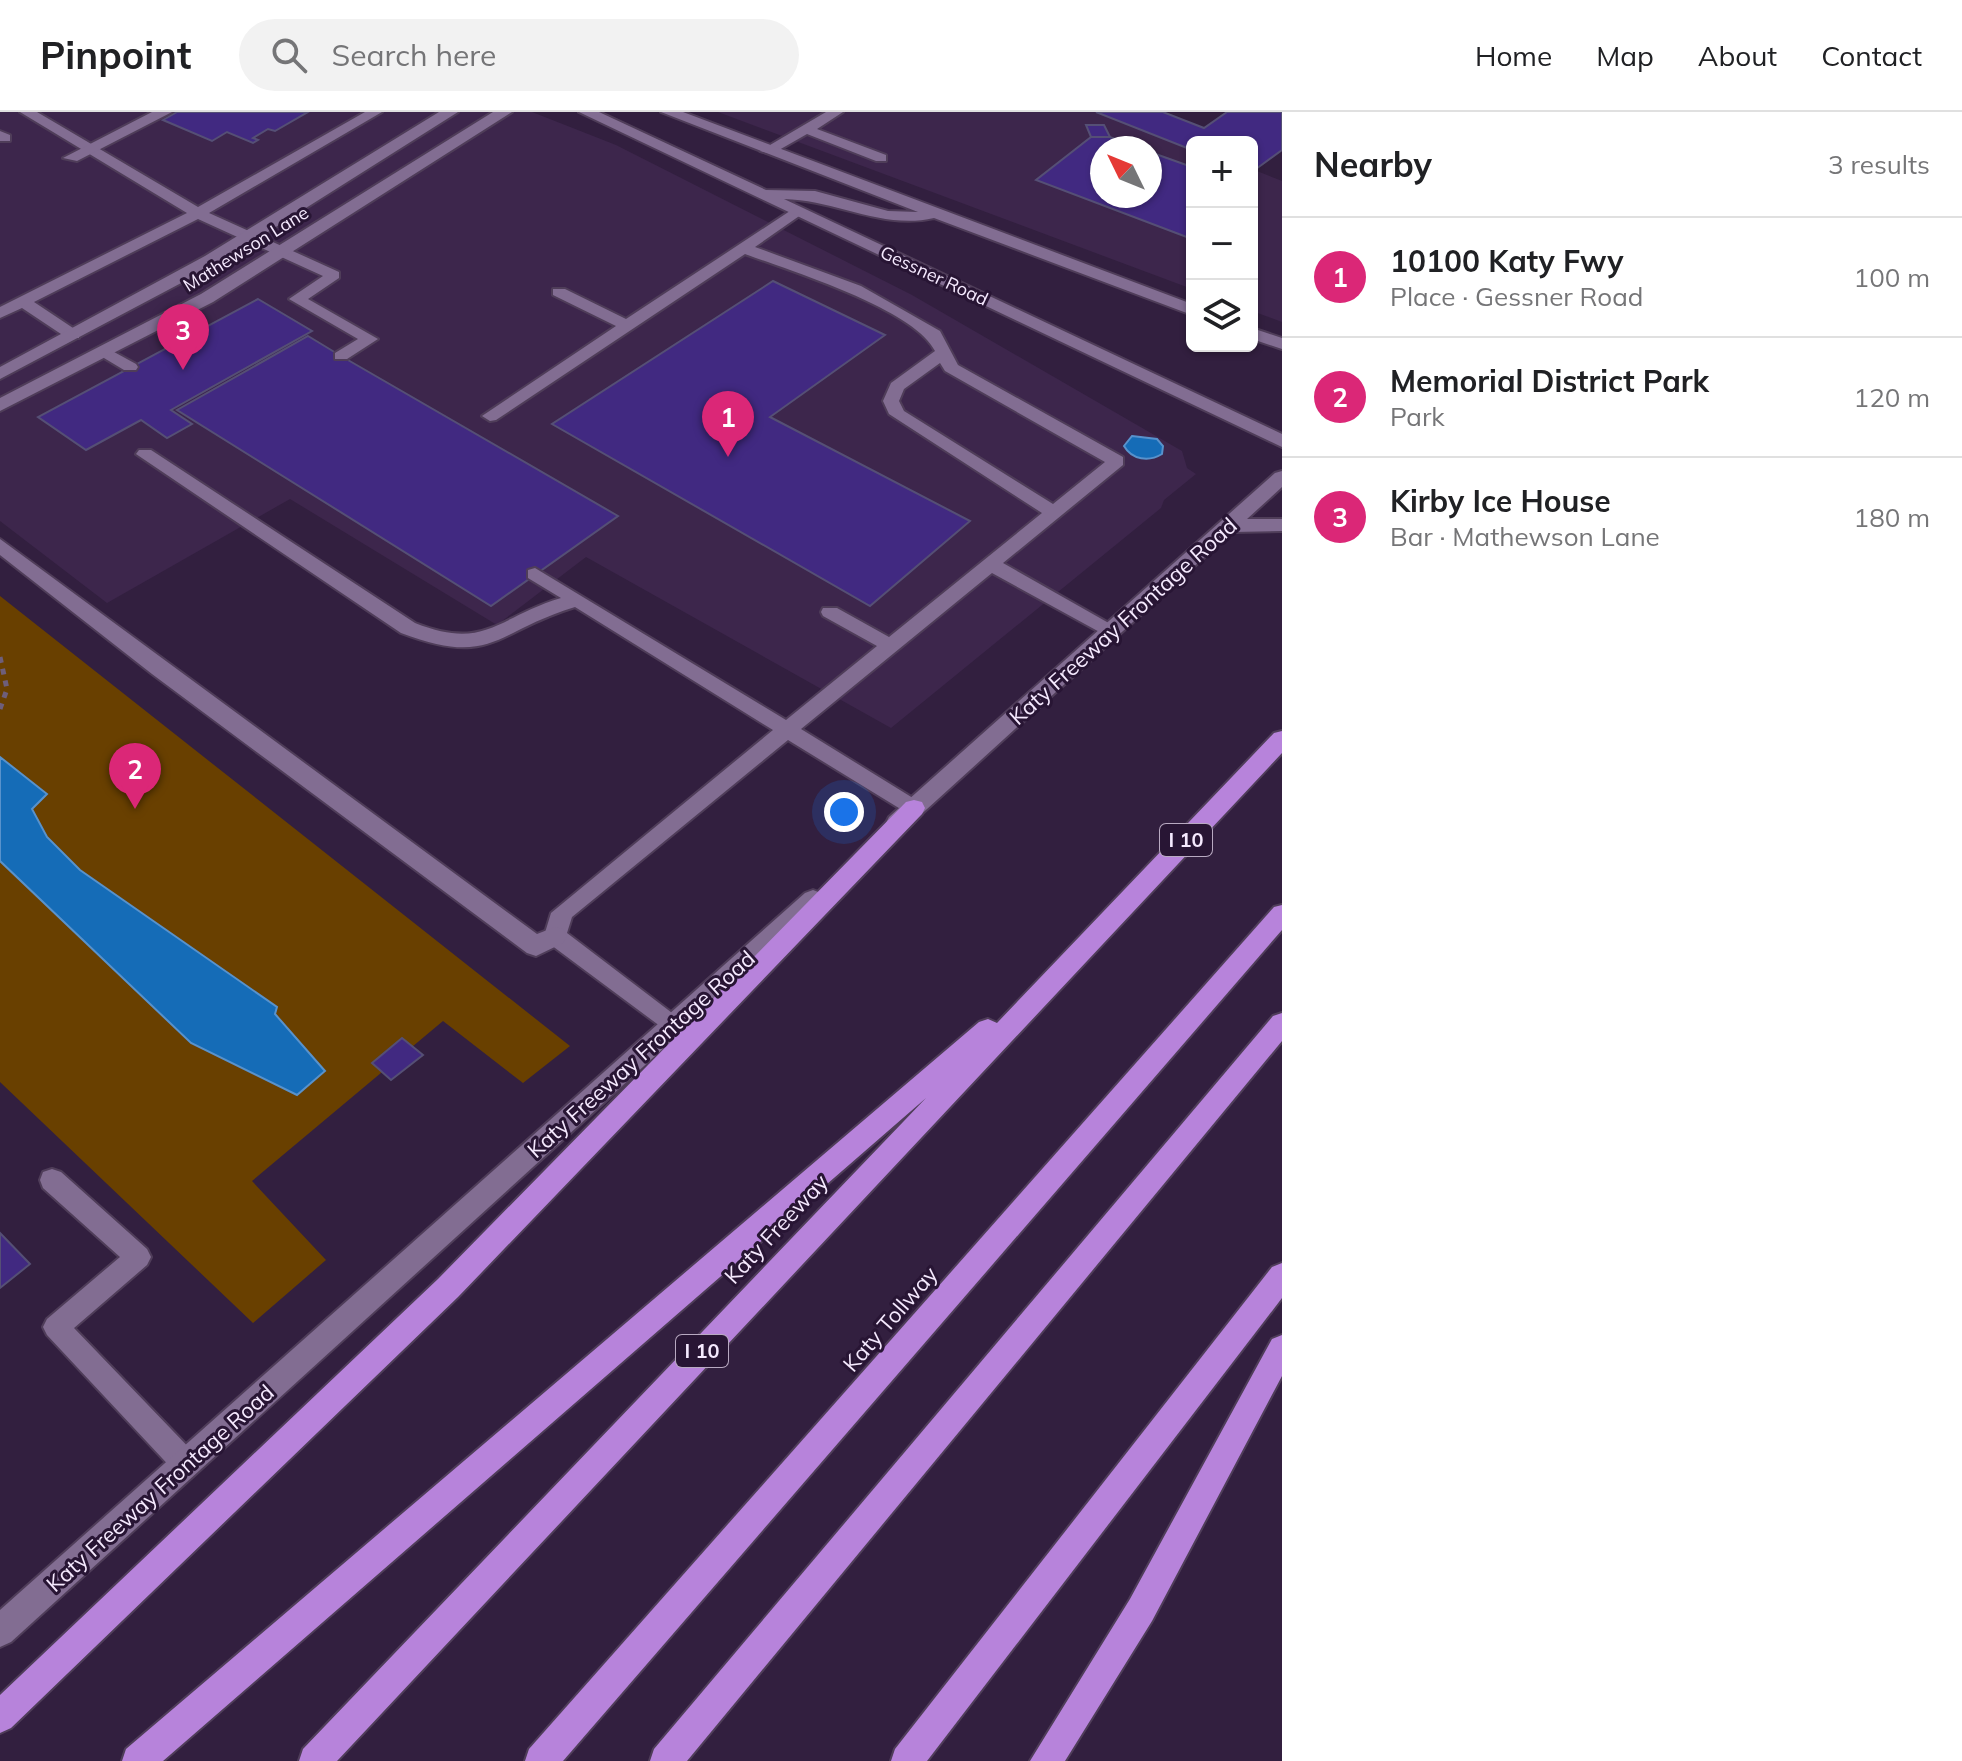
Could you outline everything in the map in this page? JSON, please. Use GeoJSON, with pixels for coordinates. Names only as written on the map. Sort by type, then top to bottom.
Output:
{"type":"FeatureCollection","features":[{"type":"Feature","properties":{"kind":"highway","name":"Katy Freeway"},"geometry":{"type":"LineString","coordinates":[[315,1761],[1282,739]]}},
{"type":"Feature","properties":{"kind":"highway"},"geometry":{"type":"LineString","coordinates":[[0,1717],[448,1288],[914,808]]}},
{"type":"Feature","properties":{"kind":"highway","name":"Katy Tollway"},"geometry":{"type":"LineString","coordinates":[[541,1761],[1282,914]]}},
{"type":"Feature","properties":{"kind":"highway"},"geometry":{"type":"LineString","coordinates":[[138,1761],[1089,941]]}},
{"type":"Feature","properties":{"kind":"highway"},"geometry":{"type":"LineString","coordinates":[[666,1761],[1282,1023]]}},
{"type":"Feature","properties":{"kind":"highway"},"geometry":{"type":"LineString","coordinates":[[907,1761],[1282,1276]]}},
{"type":"Feature","properties":{"kind":"highway"},"geometry":{"type":"LineString","coordinates":[[1046,1761],[1141,1610],[1282,1348]]}},
{"type":"Feature","properties":{"kind":"main road"},"geometry":{"type":"LineString","coordinates":[[71,158],[164,112]]}},
{"type":"Feature","properties":{"kind":"main road","name":"Mathewson Lane"},"geometry":{"type":"LineString","coordinates":[[0,374],[251,236],[450,112]]}},
{"type":"Feature","properties":{"kind":"main road","name":"Mathewson Lane"},"geometry":{"type":"LineString","coordinates":[[0,405],[207,298],[504,112]]}},
{"type":"Feature","properties":{"kind":"main road","name":"Gessner Road"},"geometry":{"type":"LineString","coordinates":[[587,112],[1282,441]]}},
{"type":"Feature","properties":{"kind":"main road"},"geometry":{"type":"LineString","coordinates":[[669,112],[767,151],[1186,304]]}},
{"type":"Feature","properties":{"kind":"main road"},"geometry":{"type":"LineString","coordinates":[[760,194],[821,197],[914,219],[933,212]]}},
{"type":"Feature","properties":{"kind":"main road"},"geometry":{"type":"LineString","coordinates":[[1258,335],[1282,344]]}},
{"type":"Feature","properties":{"kind":"main road","name":"Katy Freeway Frontage Road"},"geometry":{"type":"LineString","coordinates":[[3,1623],[186,1464],[1282,477]]}},
{"type":"Feature","properties":{"kind":"main road"},"geometry":{"type":"LineString","coordinates":[[1228,526],[1282,525]]}},
{"type":"Feature","properties":{"kind":"main road"},"geometry":{"type":"LineString","coordinates":[[0,545],[159,669],[536,946],[555,936]]}},
{"type":"Feature","properties":{"kind":"lane"},"geometry":{"type":"LineString","coordinates":[[27,112],[198,213],[334,275],[297,299],[370,339],[341,356]]}},
{"type":"Feature","properties":{"kind":"lane"},"geometry":{"type":"LineString","coordinates":[[0,313],[198,213],[375,112]]}},
{"type":"Feature","properties":{"kind":"lane"},"geometry":{"type":"LineString","coordinates":[[767,151],[836,112]]}},
{"type":"Feature","properties":{"kind":"lane"},"geometry":{"type":"LineString","coordinates":[[805,129],[881,158]]}},
{"type":"Feature","properties":{"kind":"lane"},"geometry":{"type":"LineString","coordinates":[[490,416],[798,212]]}},
{"type":"Feature","properties":{"kind":"lane"},"geometry":{"type":"LineString","coordinates":[[672,1026],[555,936],[562,913],[1117,461],[951,368],[934,334],[855,289],[744,248]]}},
{"type":"Feature","properties":{"kind":"lane"},"geometry":{"type":"LineString","coordinates":[[559,292],[627,325]]}},
{"type":"Feature","properties":{"kind":"lane"},"geometry":{"type":"LineString","coordinates":[[22,301],[73,335]]}},
{"type":"Feature","properties":{"kind":"lane"},"geometry":{"type":"LineString","coordinates":[[105,352],[130,367]]}},
{"type":"Feature","properties":{"kind":"lane"},"geometry":{"type":"LineString","coordinates":[[944,352],[897,387],[891,401],[897,414],[1054,512]]}},
{"type":"Feature","properties":{"kind":"lane"},"geometry":{"type":"LineString","coordinates":[[145,454],[408,628],[432,640],[461,645],[488,641],[532,615],[577,600]]}},
{"type":"Feature","properties":{"kind":"lane"},"geometry":{"type":"LineString","coordinates":[[990,564],[1112,630]]}},
{"type":"Feature","properties":{"kind":"lane"},"geometry":{"type":"LineString","coordinates":[[535,574],[914,808]]}},
{"type":"Feature","properties":{"kind":"lane"},"geometry":{"type":"LineString","coordinates":[[830,612],[891,646]]}},
{"type":"Feature","properties":{"kind":"lane"},"geometry":{"type":"LineString","coordinates":[[52,1180],[138,1257],[56,1327],[186,1464]]}},
{"type":"Feature","properties":{"kind":"path"},"geometry":{"type":"LineString","coordinates":[[0,657],[7,689],[0,709]]}},
{"type":"Feature","properties":{"kind":"shaded area"},"geometry":{"type":"Polygon","coordinates":[[[0,112],[532,112],[616,145],[912,295],[1182,451],[1187,468],[1196,474],[1164,500],[1161,508],[891,728],[586,557],[497,625],[290,499],[107,603],[0,521],[0,112]]]}},
{"type":"Feature","properties":{"kind":"shaded area"},"geometry":{"type":"Polygon","coordinates":[[[718,112],[1104,112],[1186,144],[1186,287],[718,112]]]}},
{"type":"Feature","properties":{"kind":"shaded area"},"geometry":{"type":"Polygon","coordinates":[[[1258,171],[1282,181],[1282,322],[1258,313],[1258,171]]]}},
{"type":"Feature","properties":{"kind":"shaded area"},"geometry":{"type":"Polygon","coordinates":[[[0,596],[570,1046],[523,1083],[443,1021],[252,1181],[326,1260],[253,1323],[0,1082],[0,596]]]}},
{"type":"Feature","properties":{"kind":"water"},"geometry":{"type":"Polygon","coordinates":[[[1132,436],[1157,439],[1163,446],[1162,454],[1146,459],[1131,454],[1124,446],[1132,436]]]}},
{"type":"Feature","properties":{"kind":"water"},"geometry":{"type":"Polygon","coordinates":[[[0,757],[47,794],[32,809],[47,837],[80,870],[277,1007],[275,1014],[325,1071],[297,1095],[191,1043],[0,861],[0,757]]]}},
{"type":"Feature","properties":{"kind":"building"},"geometry":{"type":"Polygon","coordinates":[[[177,112],[308,112],[275,131],[268,129],[253,138],[258,140],[253,143],[227,132],[212,141],[163,120],[177,112]]]}},
{"type":"Feature","properties":{"kind":"building"},"geometry":{"type":"Polygon","coordinates":[[[1096,112],[1163,112],[1204,128],[1227,112],[1282,112],[1282,150],[1258,168],[1258,136],[1186,136],[1186,148],[1096,112]]]}},
{"type":"Feature","properties":{"kind":"building"},"geometry":{"type":"Polygon","coordinates":[[[1086,125],[1104,125],[1110,136],[1091,136],[1086,125]]]}},
{"type":"Feature","properties":{"kind":"building"},"geometry":{"type":"Polygon","coordinates":[[[1090,138],[1090,200],[1036,180],[1090,138]]]}},
{"type":"Feature","properties":{"kind":"building"},"geometry":{"type":"Polygon","coordinates":[[[1162,156],[1186,165],[1186,237],[1110,208],[1162,208],[1162,156]]]}},
{"type":"Feature","properties":{"kind":"building"},"geometry":{"type":"Polygon","coordinates":[[[773,281],[885,335],[770,417],[970,521],[870,606],[552,424],[773,281]]]}},
{"type":"Feature","properties":{"kind":"building"},"geometry":{"type":"Polygon","coordinates":[[[258,299],[312,331],[171,410],[192,424],[167,438],[141,420],[86,450],[38,417],[258,299]]]}},
{"type":"Feature","properties":{"kind":"building"},"geometry":{"type":"Polygon","coordinates":[[[308,336],[618,516],[491,606],[177,410],[308,336]]]}},
{"type":"Feature","properties":{"kind":"building"},"geometry":{"type":"Polygon","coordinates":[[[402,1038],[423,1055],[391,1080],[372,1063],[402,1038]]]}},
{"type":"Feature","properties":{"kind":"building"},"geometry":{"type":"Polygon","coordinates":[[[0,1233],[30,1264],[0,1288],[0,1233]]]}},
{"type":"Feature","properties":{"kind":"place","name":"Kirby Ice House"},"geometry":{"type":"Point","coordinates":[183,370]}},
{"type":"Feature","properties":{"kind":"place","name":"10100 Katy Fwy"},"geometry":{"type":"Point","coordinates":[728,457]}},
{"type":"Feature","properties":{"kind":"place","name":"Memorial District Park"},"geometry":{"type":"Point","coordinates":[135,809]}}]}
